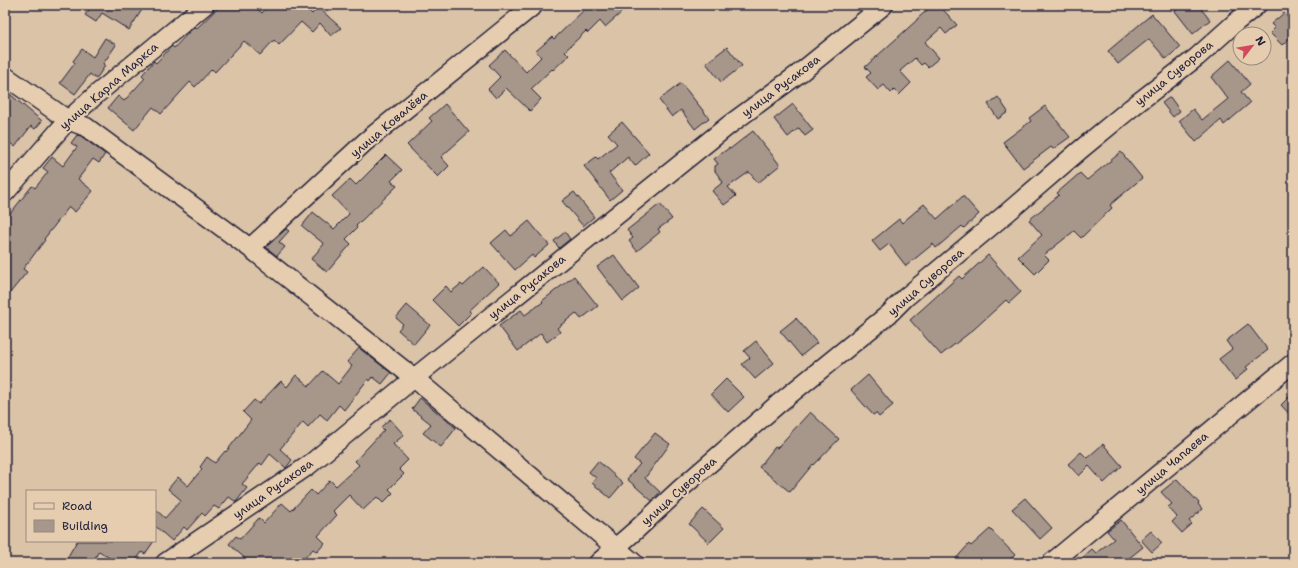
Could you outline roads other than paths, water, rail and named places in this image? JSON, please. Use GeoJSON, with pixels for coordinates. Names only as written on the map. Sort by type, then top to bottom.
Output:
{"type":"FeatureCollection","features":[{"type":"Feature","properties":{"kind":"street","name":"улица Карла Маркса"},"geometry":{"type":"LineString","coordinates":[[5,193],[68,120],[98,92],[205,5]]}},
{"type":"Feature","properties":{"kind":"street","name":"улица Ковалёва"},"geometry":{"type":"LineString","coordinates":[[250,248],[366,142],[534,5]]}},
{"type":"Feature","properties":{"kind":"street","name":"улица Русакова"},"geometry":{"type":"LineString","coordinates":[[165,563],[309,465],[414,378],[729,125],[801,72],[884,5]]}},
{"type":"Feature","properties":{"kind":"street","name":"улица Суворова"},"geometry":{"type":"LineString","coordinates":[[598,563],[636,530],[678,490],[778,404],[889,314],[906,297],[1080,150],[1197,56],[1257,5]]}},
{"type":"Feature","properties":{"kind":"street"},"geometry":{"type":"LineString","coordinates":[[5,76],[68,120],[86,127],[250,248],[414,378],[634,563]]}},
{"type":"Feature","properties":{"kind":"street","name":"улица Чапаева"},"geometry":{"type":"LineString","coordinates":[[1051,563],[1293,363]]}}]}
